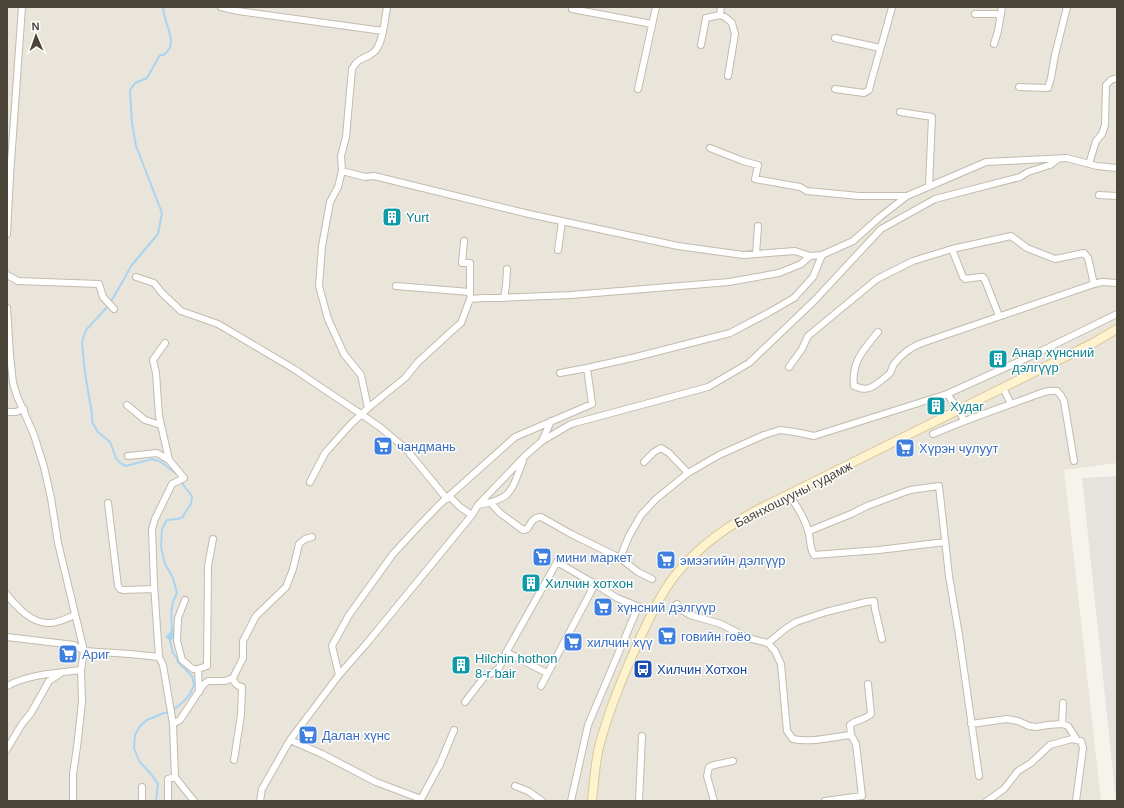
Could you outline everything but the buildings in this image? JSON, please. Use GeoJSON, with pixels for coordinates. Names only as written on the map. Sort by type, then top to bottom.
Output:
{"type":"FeatureCollection","features":[{"type":"Feature","properties":{"kind":"main road","name":"Баянхошууны гудамж"},"geometry":{"type":"LineString","coordinates":[[592,801],[599,748],[613,700],[632,655],[652,612],[672,579],[711,539],[747,515],[1093,343],[1117,329]]}},
{"type":"Feature","properties":{"kind":"street"},"geometry":{"type":"LineString","coordinates":[[7,234],[22,7]]}},
{"type":"Feature","properties":{"kind":"street"},"geometry":{"type":"LineString","coordinates":[[221,7],[238,11],[383,30]]}},
{"type":"Feature","properties":{"kind":"street"},"geometry":{"type":"LineString","coordinates":[[368,408],[360,374],[344,354],[328,319],[318,286],[322,246],[330,202],[338,187],[342,171],[341,156],[346,137],[352,69],[356,62],[375,52],[379,45],[387,7]]}},
{"type":"Feature","properties":{"kind":"street"},"geometry":{"type":"LineString","coordinates":[[638,89],[656,7]]}},
{"type":"Feature","properties":{"kind":"street"},"geometry":{"type":"LineString","coordinates":[[720,15],[721,7]]}},
{"type":"Feature","properties":{"kind":"street"},"geometry":{"type":"LineString","coordinates":[[834,89],[864,93],[869,90],[892,7]]}},
{"type":"Feature","properties":{"kind":"street"},"geometry":{"type":"LineString","coordinates":[[994,44],[1002,7]]}},
{"type":"Feature","properties":{"kind":"street"},"geometry":{"type":"LineString","coordinates":[[1018,87],[1048,88],[1067,7]]}},
{"type":"Feature","properties":{"kind":"street"},"geometry":{"type":"LineString","coordinates":[[572,10],[652,24]]}},
{"type":"Feature","properties":{"kind":"street"},"geometry":{"type":"LineString","coordinates":[[975,14],[1001,15]]}},
{"type":"Feature","properties":{"kind":"street"},"geometry":{"type":"LineString","coordinates":[[701,45],[706,18],[720,15],[725,16],[732,23],[734,34],[728,76]]}},
{"type":"Feature","properties":{"kind":"street"},"geometry":{"type":"LineString","coordinates":[[835,38],[880,48]]}},
{"type":"Feature","properties":{"kind":"street"},"geometry":{"type":"LineString","coordinates":[[1089,164],[1096,141],[1102,134],[1105,125],[1106,85],[1111,80],[1117,78]]}},
{"type":"Feature","properties":{"kind":"street"},"geometry":{"type":"LineString","coordinates":[[900,112],[932,117],[928,186]]}},
{"type":"Feature","properties":{"kind":"street"},"geometry":{"type":"LineString","coordinates":[[710,148],[743,161],[758,165],[755,179],[800,187],[807,191],[859,196],[907,196]]}},
{"type":"Feature","properties":{"kind":"street"},"geometry":{"type":"LineString","coordinates":[[342,171],[365,176],[374,176],[562,222],[598,228],[678,246],[743,255],[795,251],[810,256],[822,254],[853,240],[907,196],[986,162],[1067,158],[1097,166],[1117,168]]}},
{"type":"Feature","properties":{"kind":"street"},"geometry":{"type":"LineString","coordinates":[[260,801],[262,790],[290,740],[339,675],[472,515],[478,505],[542,441],[571,424],[708,387],[749,363],[814,300],[881,229],[935,199],[1020,177],[1028,172],[1050,165],[1058,159]]}},
{"type":"Feature","properties":{"kind":"street"},"geometry":{"type":"LineString","coordinates":[[1099,195],[1117,196]]}},
{"type":"Feature","properties":{"kind":"street"},"geometry":{"type":"LineString","coordinates":[[558,250],[562,222]]}},
{"type":"Feature","properties":{"kind":"street"},"geometry":{"type":"LineString","coordinates":[[756,254],[758,226]]}},
{"type":"Feature","properties":{"kind":"street"},"geometry":{"type":"LineString","coordinates":[[788,367],[802,349],[808,336],[877,279],[912,261],[952,249],[1011,236],[1027,248],[1055,259],[1084,253],[1088,258],[1094,284]]}},
{"type":"Feature","properties":{"kind":"street"},"geometry":{"type":"LineString","coordinates":[[310,482],[325,452],[361,414],[405,378],[418,362],[461,323],[470,299],[470,263],[462,263],[464,241]]}},
{"type":"Feature","properties":{"kind":"street"},"geometry":{"type":"LineString","coordinates":[[952,249],[965,279],[980,277],[985,280],[999,316]]}},
{"type":"Feature","properties":{"kind":"street"},"geometry":{"type":"LineString","coordinates":[[560,373],[636,357],[730,333],[794,298],[812,278],[822,254]]}},
{"type":"Feature","properties":{"kind":"street"},"geometry":{"type":"LineString","coordinates":[[470,299],[571,295],[729,282],[779,272],[801,264],[810,256]]}},
{"type":"Feature","properties":{"kind":"street"},"geometry":{"type":"LineString","coordinates":[[504,298],[507,269]]}},
{"type":"Feature","properties":{"kind":"street"},"geometry":{"type":"LineString","coordinates":[[7,275],[18,281],[99,284],[103,297],[113,308]]}},
{"type":"Feature","properties":{"kind":"street"},"geometry":{"type":"LineString","coordinates":[[136,277],[154,283],[181,311],[218,324],[294,369],[381,428],[406,449],[448,498],[472,515]]}},
{"type":"Feature","properties":{"kind":"street"},"geometry":{"type":"LineString","coordinates":[[878,332],[858,357],[855,365],[853,379],[854,386],[860,389],[870,388],[881,381],[890,372],[894,364],[906,352],[915,346],[1094,284],[1102,282],[1117,283]]}},
{"type":"Feature","properties":{"kind":"street"},"geometry":{"type":"LineString","coordinates":[[396,286],[470,292]]}},
{"type":"Feature","properties":{"kind":"street"},"geometry":{"type":"LineString","coordinates":[[7,308],[8,355],[13,383],[34,435],[44,467],[58,543],[84,651],[81,670],[82,702],[73,774],[73,801]]}},
{"type":"Feature","properties":{"kind":"street"},"geometry":{"type":"LineString","coordinates":[[620,558],[629,536],[641,515],[656,499],[688,473],[719,455],[764,435],[780,430],[814,436],[947,394],[1031,356],[1117,314]]}},
{"type":"Feature","properties":{"kind":"street"},"geometry":{"type":"LineString","coordinates":[[165,343],[153,360],[156,374],[158,416],[169,460]]}},
{"type":"Feature","properties":{"kind":"street"},"geometry":{"type":"LineString","coordinates":[[339,675],[332,646],[349,615],[394,554],[416,529],[448,498],[515,437],[592,404],[586,368]]}},
{"type":"Feature","properties":{"kind":"street"},"geometry":{"type":"LineString","coordinates":[[1003,388],[1011,404]]}},
{"type":"Feature","properties":{"kind":"street"},"geometry":{"type":"LineString","coordinates":[[933,434],[1011,404],[1049,391],[1057,391],[1064,400],[1074,461]]}},
{"type":"Feature","properties":{"kind":"street"},"geometry":{"type":"LineString","coordinates":[[947,394],[959,410],[964,421]]}},
{"type":"Feature","properties":{"kind":"street"},"geometry":{"type":"LineString","coordinates":[[127,404],[145,420],[161,425]]}},
{"type":"Feature","properties":{"kind":"street"},"geometry":{"type":"LineString","coordinates":[[7,412],[16,412],[24,409]]}},
{"type":"Feature","properties":{"kind":"street"},"geometry":{"type":"LineString","coordinates":[[542,441],[551,421]]}},
{"type":"Feature","properties":{"kind":"street"},"geometry":{"type":"LineString","coordinates":[[644,462],[654,452],[661,448],[669,453],[688,473]]}},
{"type":"Feature","properties":{"kind":"street"},"geometry":{"type":"LineString","coordinates":[[128,456],[157,453],[169,460],[184,478],[172,484],[155,518],[152,529],[154,588],[159,657],[163,665],[173,721],[175,777],[194,801]]}},
{"type":"Feature","properties":{"kind":"street"},"geometry":{"type":"LineString","coordinates":[[478,505],[504,498],[512,490],[524,458]]}},
{"type":"Feature","properties":{"kind":"street"},"geometry":{"type":"LineString","coordinates":[[809,531],[867,506],[910,490],[938,486],[949,576],[960,635],[978,776]]}},
{"type":"Feature","properties":{"kind":"street"},"geometry":{"type":"LineString","coordinates":[[789,494],[803,517],[809,531],[812,552],[814,555],[879,550],[945,542]]}},
{"type":"Feature","properties":{"kind":"street"},"geometry":{"type":"LineString","coordinates":[[491,502],[500,513],[523,530],[527,529],[533,518],[541,517],[571,534],[620,558],[638,572],[652,579]]}},
{"type":"Feature","properties":{"kind":"street"},"geometry":{"type":"LineString","coordinates":[[108,503],[118,586],[123,590],[154,588]]}},
{"type":"Feature","properties":{"kind":"street"},"geometry":{"type":"LineString","coordinates":[[173,721],[180,720],[203,685],[208,682],[225,681],[232,678],[243,658],[243,641],[256,616],[286,587],[293,569],[299,544],[305,539],[312,537]]}},
{"type":"Feature","properties":{"kind":"street"},"geometry":{"type":"LineString","coordinates":[[185,600],[178,618],[177,641],[182,660],[193,669],[198,669],[207,666],[208,572],[213,539]]}},
{"type":"Feature","properties":{"kind":"street"},"geometry":{"type":"LineString","coordinates":[[465,702],[485,676],[500,668],[506,652],[557,562],[617,598],[652,612]]}},
{"type":"Feature","properties":{"kind":"street"},"geometry":{"type":"LineString","coordinates":[[541,686],[595,584]]}},
{"type":"Feature","properties":{"kind":"street"},"geometry":{"type":"LineString","coordinates":[[7,595],[25,613],[47,624],[75,615]]}},
{"type":"Feature","properties":{"kind":"street"},"geometry":{"type":"LineString","coordinates":[[768,644],[785,629],[796,622],[826,612],[874,601],[882,639]]}},
{"type":"Feature","properties":{"kind":"street"},"geometry":{"type":"LineString","coordinates":[[677,604],[680,609],[690,615],[722,624],[748,638],[768,644],[774,651],[781,664],[787,731],[793,739],[807,741],[851,735]]}},
{"type":"Feature","properties":{"kind":"street"},"geometry":{"type":"LineString","coordinates":[[570,801],[588,724],[638,606]]}},
{"type":"Feature","properties":{"kind":"street"},"geometry":{"type":"LineString","coordinates":[[7,638],[74,645],[84,651],[159,657]]}},
{"type":"Feature","properties":{"kind":"street"},"geometry":{"type":"LineString","coordinates":[[506,652],[547,673]]}},
{"type":"Feature","properties":{"kind":"street"},"geometry":{"type":"LineString","coordinates":[[198,669],[199,692]]}},
{"type":"Feature","properties":{"kind":"street"},"geometry":{"type":"LineString","coordinates":[[7,686],[30,678],[81,670]]}},
{"type":"Feature","properties":{"kind":"street"},"geometry":{"type":"LineString","coordinates":[[7,749],[22,724],[31,713],[49,681],[61,673]]}},
{"type":"Feature","properties":{"kind":"street"},"geometry":{"type":"LineString","coordinates":[[232,678],[234,683],[242,687],[241,715],[234,760]]}},
{"type":"Feature","properties":{"kind":"street"},"geometry":{"type":"LineString","coordinates":[[825,801],[862,799],[856,744],[851,735],[850,726],[853,722],[860,718],[867,717],[871,714],[868,684]]}},
{"type":"Feature","properties":{"kind":"street"},"geometry":{"type":"LineString","coordinates":[[1062,724],[1063,703]]}},
{"type":"Feature","properties":{"kind":"street"},"geometry":{"type":"LineString","coordinates":[[972,724],[1006,719],[1036,727],[1062,724],[1068,726],[1077,740]]}},
{"type":"Feature","properties":{"kind":"street"},"geometry":{"type":"LineString","coordinates":[[290,740],[322,754],[376,782],[421,800],[440,764],[454,730]]}},
{"type":"Feature","properties":{"kind":"street"},"geometry":{"type":"LineString","coordinates":[[639,801],[642,736]]}},
{"type":"Feature","properties":{"kind":"street"},"geometry":{"type":"LineString","coordinates":[[987,801],[1004,789],[1018,771],[1031,763],[1050,745],[1072,739],[1081,741],[1084,748],[1076,801]]}},
{"type":"Feature","properties":{"kind":"street"},"geometry":{"type":"LineString","coordinates":[[714,801],[707,776],[708,767],[734,761]]}},
{"type":"Feature","properties":{"kind":"street"},"geometry":{"type":"LineString","coordinates":[[168,801],[168,779],[175,777]]}},
{"type":"Feature","properties":{"kind":"street"},"geometry":{"type":"LineString","coordinates":[[515,786],[528,791],[542,801]]}},
{"type":"Feature","properties":{"kind":"street"},"geometry":{"type":"LineString","coordinates":[[142,787],[142,801]]}},
{"type":"Feature","properties":{"kind":"shaded area"},"geometry":{"type":"Polygon","coordinates":[[[7,7],[1117,7],[1117,463],[1064,470],[1101,801],[7,801],[7,7]]]}},
{"type":"Feature","properties":{"kind":"shaded area"},"geometry":{"type":"Polygon","coordinates":[[[1117,476],[1117,801],[1116,801],[1082,478],[1117,476]]]}},
{"type":"Feature","properties":{"kind":"water"},"geometry":{"type":"Polygon","coordinates":[[[173,628],[175,637],[170,641],[166,638],[166,636],[173,628]]]}},
{"type":"Feature","properties":{"kind":"waterway"},"geometry":{"type":"LineString","coordinates":[[163,7],[163,12],[171,38],[170,47],[164,55],[160,55],[147,78],[135,83],[130,90],[132,123],[136,146],[162,213],[158,234],[131,266],[109,305],[86,330],[82,342],[92,422],[98,432],[110,442],[116,458],[120,463],[126,466],[152,459],[161,462],[178,475],[192,496],[190,506],[183,517],[167,520],[162,529],[161,547],[165,564],[173,578],[177,593],[172,606],[172,629]]}},
{"type":"Feature","properties":{"kind":"waterway"},"geometry":{"type":"LineString","coordinates":[[156,801],[158,784],[139,761],[134,748],[135,735],[140,726],[147,720],[164,713],[171,712],[184,701],[190,694],[194,685],[192,676],[178,662],[173,653],[170,641]]}},
{"type":"Feature","properties":{"kind":"place","name":"Yurt"},"geometry":{"type":"Point","coordinates":[392,217]}},
{"type":"Feature","properties":{"kind":"place","name":"Анар хүнсний дэлгүүр"},"geometry":{"type":"Point","coordinates":[998,359]}},
{"type":"Feature","properties":{"kind":"place","name":"Худаг"},"geometry":{"type":"Point","coordinates":[936,406]}},
{"type":"Feature","properties":{"kind":"place","name":"чандмань"},"geometry":{"type":"Point","coordinates":[383,446]}},
{"type":"Feature","properties":{"kind":"place","name":"Хүрэн чулуут"},"geometry":{"type":"Point","coordinates":[905,448]}},
{"type":"Feature","properties":{"kind":"place","name":"мини маркет"},"geometry":{"type":"Point","coordinates":[542,557]}},
{"type":"Feature","properties":{"kind":"place","name":"эмээгийн дэлгүүр"},"geometry":{"type":"Point","coordinates":[666,560]}},
{"type":"Feature","properties":{"kind":"place","name":"Хилчин хотхон"},"geometry":{"type":"Point","coordinates":[531,583]}},
{"type":"Feature","properties":{"kind":"place","name":"хүнсний дэлгүүр"},"geometry":{"type":"Point","coordinates":[603,607]}},
{"type":"Feature","properties":{"kind":"place","name":"говийн гоёо"},"geometry":{"type":"Point","coordinates":[667,636]}},
{"type":"Feature","properties":{"kind":"place","name":"хилчин хүү"},"geometry":{"type":"Point","coordinates":[573,642]}},
{"type":"Feature","properties":{"kind":"place","name":"Ариг"},"geometry":{"type":"Point","coordinates":[68,654]}},
{"type":"Feature","properties":{"kind":"place","name":"Hilchin hothon 8-r bair"},"geometry":{"type":"Point","coordinates":[461,665]}},
{"type":"Feature","properties":{"kind":"place","name":"Хилчин Хотхон"},"geometry":{"type":"Point","coordinates":[643,669]}},
{"type":"Feature","properties":{"kind":"place","name":"Далан хүнс"},"geometry":{"type":"Point","coordinates":[308,735]}}]}
